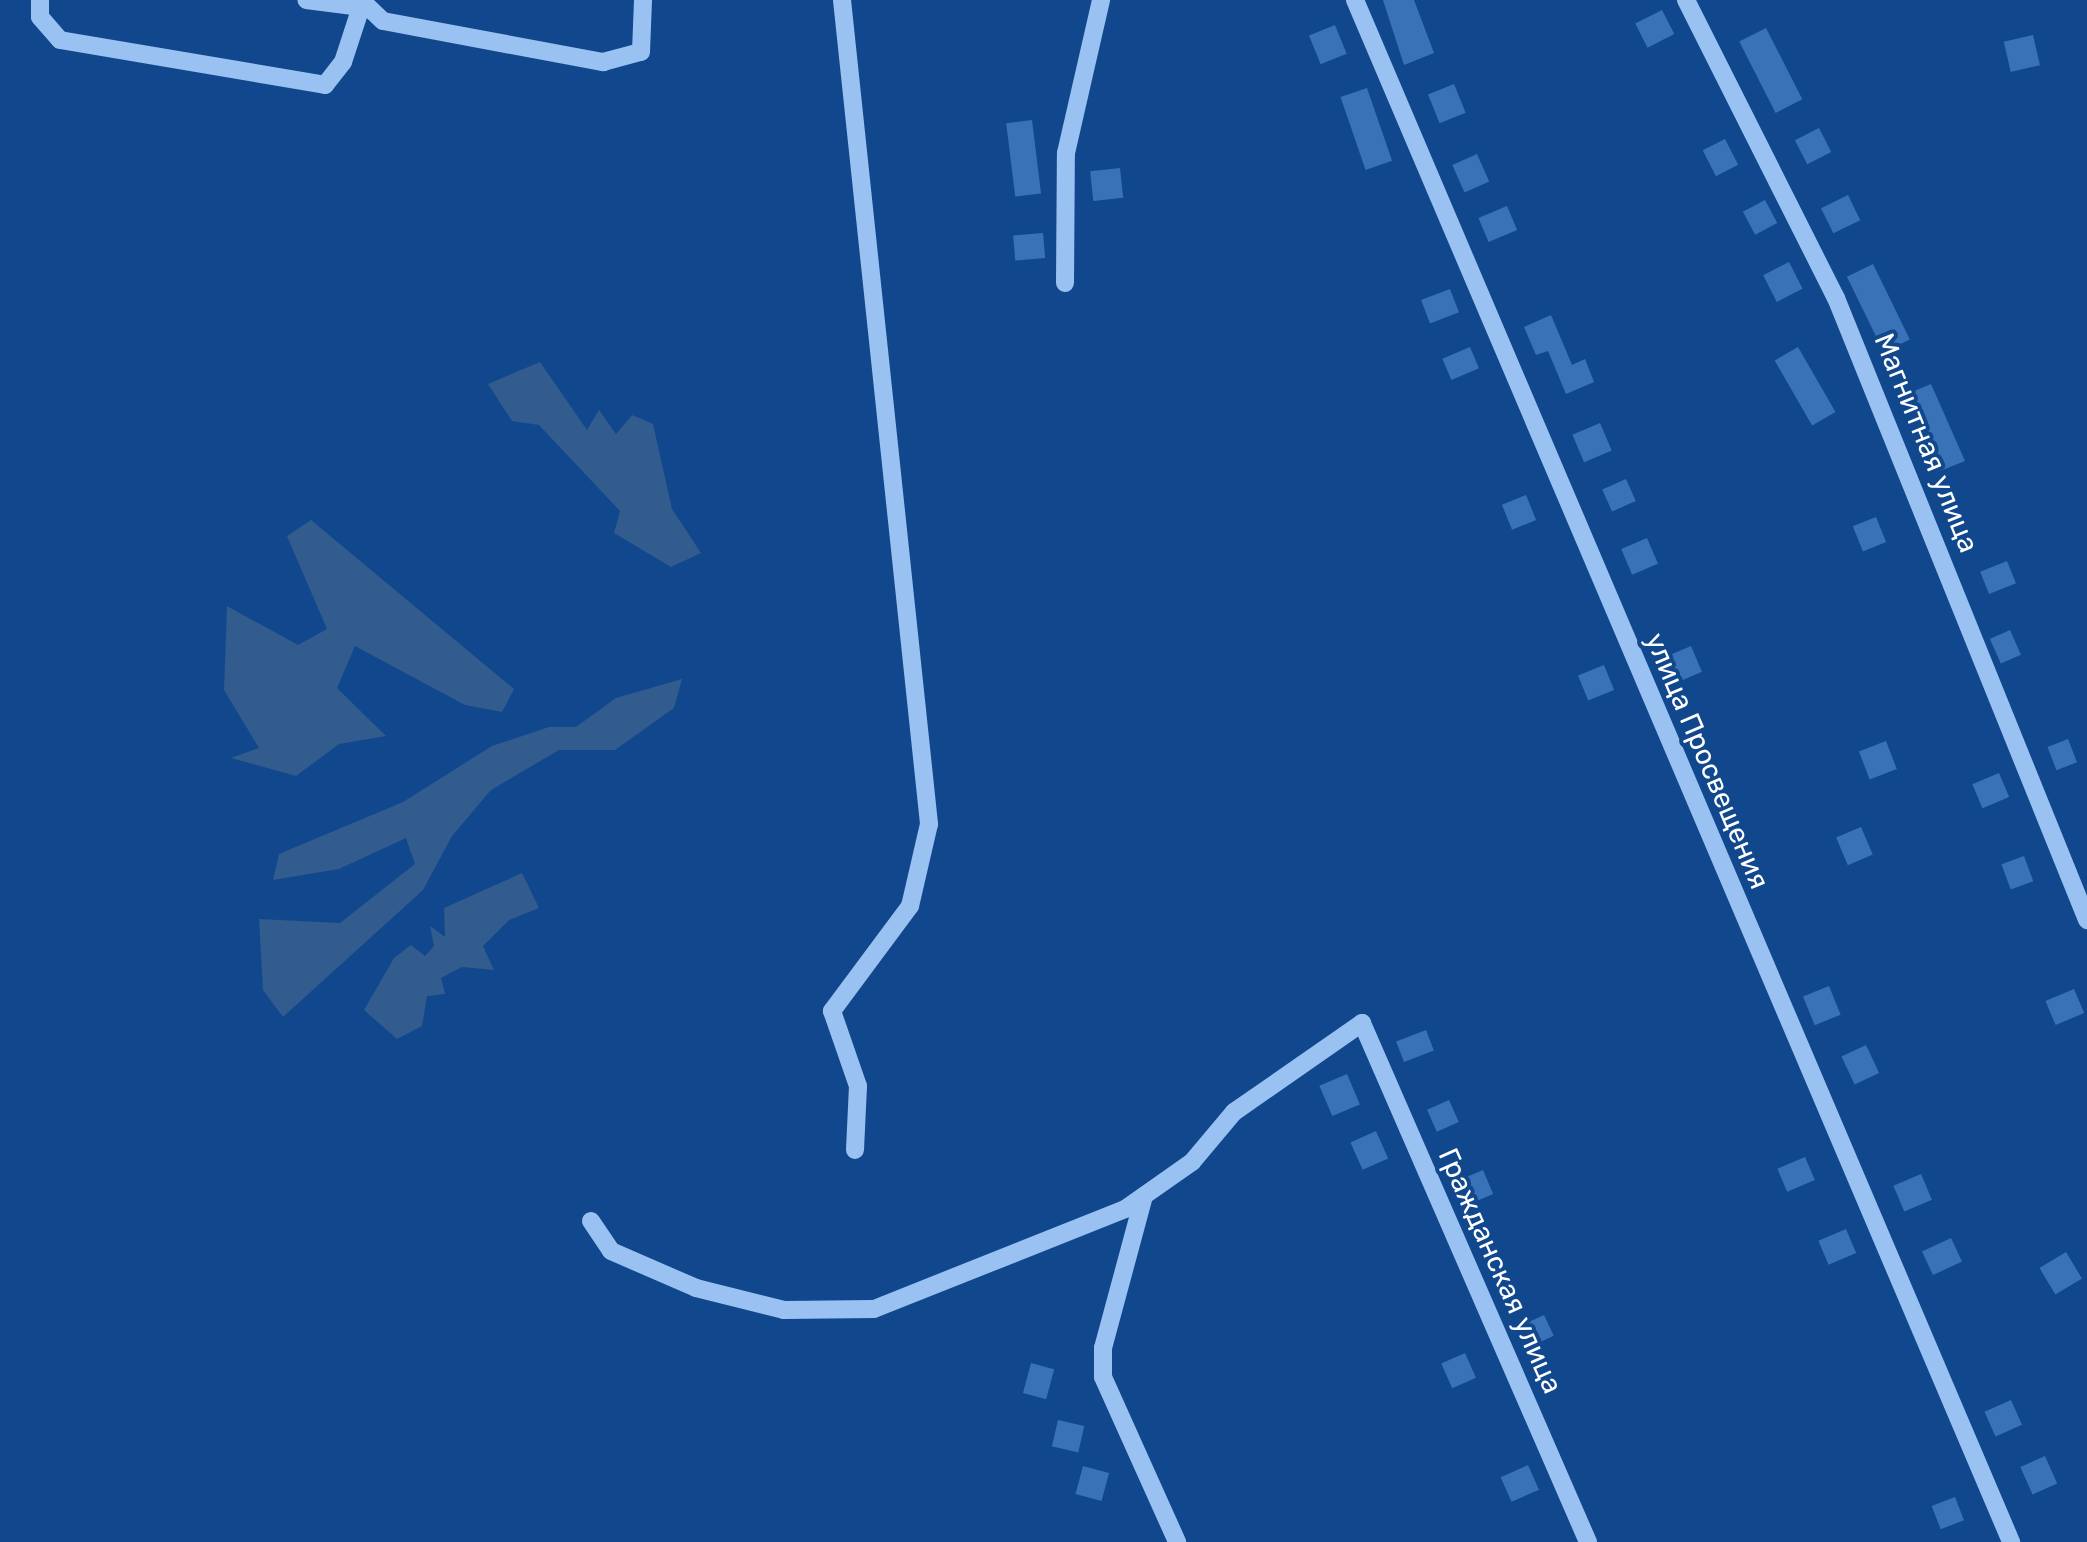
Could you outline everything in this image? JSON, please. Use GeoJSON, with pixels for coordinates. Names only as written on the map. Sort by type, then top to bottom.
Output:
{"type":"FeatureCollection","features":[{"type":"Feature","properties":{"kind":"street"},"geometry":{"type":"LineString","coordinates":[[40,0],[40,17],[60,40],[325,84],[343,62],[361,4]]}},
{"type":"Feature","properties":{"kind":"street"},"geometry":{"type":"LineString","coordinates":[[306,0],[361,4],[382,20],[603,62],[642,52],[643,0]]}},
{"type":"Feature","properties":{"kind":"street"},"geometry":{"type":"LineString","coordinates":[[842,0],[929,824],[910,906],[832,1011],[858,1086],[855,1150]]}},
{"type":"Feature","properties":{"kind":"street"},"geometry":{"type":"LineString","coordinates":[[1064,283],[1066,153],[1101,0]]}},
{"type":"Feature","properties":{"kind":"street","name":"улица Просвещения"},"geometry":{"type":"LineString","coordinates":[[1356,0],[2011,1542]]}},
{"type":"Feature","properties":{"kind":"street","name":"Магнитная улица"},"geometry":{"type":"LineString","coordinates":[[1686,0],[1836,298],[2087,920]]}},
{"type":"Feature","properties":{"kind":"street","name":"Гражданская улица"},"geometry":{"type":"LineString","coordinates":[[1144,1196],[1192,1162],[1234,1112],[1362,1023],[1588,1542]]}},
{"type":"Feature","properties":{"kind":"street"},"geometry":{"type":"LineString","coordinates":[[591,1222],[611,1251],[696,1288],[784,1310],[831,1311],[924,1294],[1144,1196]]}},
{"type":"Feature","properties":{"kind":"street"},"geometry":{"type":"LineString","coordinates":[[1144,1196],[1103,1376],[1178,1542]]}},
{"type":"Feature","properties":{"kind":"water"},"geometry":{"type":"Polygon","coordinates":[[[540,362],[587,430],[599,410],[616,434],[632,415],[653,424],[672,509],[701,553],[671,567],[614,533],[620,511],[539,425],[512,421],[488,384],[540,362]]]}},
{"type":"Feature","properties":{"kind":"water"},"geometry":{"type":"Polygon","coordinates":[[[311,520],[514,689],[502,712],[465,705],[355,646],[337,688],[386,736],[339,744],[296,776],[231,758],[259,748],[224,690],[227,606],[298,645],[327,629],[287,536],[311,520]]]}},
{"type":"Feature","properties":{"kind":"water"},"geometry":{"type":"Polygon","coordinates":[[[682,679],[674,708],[615,750],[559,750],[491,790],[452,836],[423,890],[283,1017],[263,990],[259,919],[340,923],[415,864],[406,838],[339,869],[273,880],[279,854],[403,802],[492,746],[549,727],[576,727],[616,698],[682,679]]]}},
{"type":"Feature","properties":{"kind":"water"},"geometry":{"type":"Polygon","coordinates":[[[522,873],[539,908],[509,920],[483,946],[494,970],[462,967],[441,978],[445,994],[427,996],[422,1026],[397,1039],[364,1010],[394,958],[411,945],[425,956],[434,946],[430,926],[445,937],[444,908],[522,873]]]}},
{"type":"Feature","properties":{"kind":"building"},"geometry":{"type":"Polygon","coordinates":[[[1383,0],[1414,0],[1434,53],[1404,65],[1383,0]]]}},
{"type":"Feature","properties":{"kind":"building"},"geometry":{"type":"Polygon","coordinates":[[[1662,10],[1674,34],[1648,48],[1635,24],[1662,10]]]}},
{"type":"Feature","properties":{"kind":"building"},"geometry":{"type":"Polygon","coordinates":[[[1335,25],[1347,54],[1321,64],[1309,35],[1335,25]]]}},
{"type":"Feature","properties":{"kind":"building"},"geometry":{"type":"Polygon","coordinates":[[[1766,28],[1802,99],[1776,113],[1739,42],[1766,28]]]}},
{"type":"Feature","properties":{"kind":"building"},"geometry":{"type":"Polygon","coordinates":[[[2033,35],[2040,65],[2011,72],[2004,42],[2033,35]]]}},
{"type":"Feature","properties":{"kind":"building"},"geometry":{"type":"Polygon","coordinates":[[[1454,84],[1466,113],[1440,123],[1428,94],[1454,84]]]}},
{"type":"Feature","properties":{"kind":"building"},"geometry":{"type":"Polygon","coordinates":[[[1367,88],[1392,161],[1366,170],[1341,97],[1367,88]]]}},
{"type":"Feature","properties":{"kind":"building"},"geometry":{"type":"Polygon","coordinates":[[[1032,120],[1041,193],[1015,197],[1006,123],[1032,120]]]}},
{"type":"Feature","properties":{"kind":"building"},"geometry":{"type":"Polygon","coordinates":[[[1819,128],[1831,152],[1807,164],[1795,140],[1819,128]]]}},
{"type":"Feature","properties":{"kind":"building"},"geometry":{"type":"Polygon","coordinates":[[[1725,139],[1738,165],[1716,176],[1703,150],[1725,139]]]}},
{"type":"Feature","properties":{"kind":"building"},"geometry":{"type":"Polygon","coordinates":[[[1477,154],[1489,181],[1465,192],[1452,165],[1477,154]]]}},
{"type":"Feature","properties":{"kind":"building"},"geometry":{"type":"Polygon","coordinates":[[[1120,168],[1123,198],[1093,201],[1090,171],[1120,168]]]}},
{"type":"Feature","properties":{"kind":"building"},"geometry":{"type":"Polygon","coordinates":[[[1848,195],[1860,220],[1833,233],[1821,208],[1848,195]]]}},
{"type":"Feature","properties":{"kind":"building"},"geometry":{"type":"Polygon","coordinates":[[[1765,200],[1777,223],[1755,235],[1743,212],[1765,200]]]}},
{"type":"Feature","properties":{"kind":"building"},"geometry":{"type":"Polygon","coordinates":[[[1507,206],[1517,230],[1489,242],[1478,218],[1507,206]]]}},
{"type":"Feature","properties":{"kind":"building"},"geometry":{"type":"Polygon","coordinates":[[[1043,233],[1045,258],[1015,261],[1013,236],[1043,233]]]}},
{"type":"Feature","properties":{"kind":"building"},"geometry":{"type":"Polygon","coordinates":[[[1789,262],[1803,289],[1777,302],[1763,275],[1789,262]]]}},
{"type":"Feature","properties":{"kind":"building"},"geometry":{"type":"Polygon","coordinates":[[[1873,264],[1910,339],[1884,352],[1847,277],[1873,264]]]}},
{"type":"Feature","properties":{"kind":"building"},"geometry":{"type":"Polygon","coordinates":[[[1450,289],[1459,312],[1430,323],[1421,300],[1450,289]]]}},
{"type":"Feature","properties":{"kind":"building"},"geometry":{"type":"Polygon","coordinates":[[[1551,315],[1572,365],[1585,359],[1594,382],[1566,394],[1548,351],[1536,355],[1524,327],[1551,315]]]}},
{"type":"Feature","properties":{"kind":"building"},"geometry":{"type":"Polygon","coordinates":[[[1470,347],[1479,368],[1451,380],[1442,359],[1470,347]]]}},
{"type":"Feature","properties":{"kind":"building"},"geometry":{"type":"Polygon","coordinates":[[[1798,347],[1836,412],[1812,425],[1775,360],[1798,347]]]}},
{"type":"Feature","properties":{"kind":"building"},"geometry":{"type":"Polygon","coordinates":[[[1931,384],[1965,461],[1935,473],[1907,394],[1931,384]]]}},
{"type":"Feature","properties":{"kind":"building"},"geometry":{"type":"Polygon","coordinates":[[[1600,423],[1612,451],[1584,462],[1572,435],[1600,423]]]}},
{"type":"Feature","properties":{"kind":"building"},"geometry":{"type":"Polygon","coordinates":[[[1626,479],[1636,501],[1612,512],[1602,490],[1626,479]]]}},
{"type":"Feature","properties":{"kind":"building"},"geometry":{"type":"Polygon","coordinates":[[[1526,495],[1536,520],[1512,530],[1502,505],[1526,495]]]}},
{"type":"Feature","properties":{"kind":"building"},"geometry":{"type":"Polygon","coordinates":[[[1876,517],[1886,542],[1863,551],[1853,526],[1876,517]]]}},
{"type":"Feature","properties":{"kind":"building"},"geometry":{"type":"Polygon","coordinates":[[[1647,538],[1658,564],[1632,575],[1621,549],[1647,538]]]}},
{"type":"Feature","properties":{"kind":"building"},"geometry":{"type":"Polygon","coordinates":[[[2007,561],[2016,583],[1989,594],[1980,572],[2007,561]]]}},
{"type":"Feature","properties":{"kind":"building"},"geometry":{"type":"Polygon","coordinates":[[[2010,630],[2021,655],[2001,664],[1990,639],[2010,630]]]}},
{"type":"Feature","properties":{"kind":"building"},"geometry":{"type":"Polygon","coordinates":[[[1691,646],[1702,672],[1676,683],[1665,657],[1691,646]]]}},
{"type":"Feature","properties":{"kind":"building"},"geometry":{"type":"Polygon","coordinates":[[[1604,665],[1614,690],[1588,701],[1578,675],[1604,665]]]}},
{"type":"Feature","properties":{"kind":"building"},"geometry":{"type":"Polygon","coordinates":[[[2068,739],[2077,762],[2056,770],[2047,747],[2068,739]]]}},
{"type":"Feature","properties":{"kind":"building"},"geometry":{"type":"Polygon","coordinates":[[[1886,741],[1897,769],[1870,779],[1859,751],[1886,741]]]}},
{"type":"Feature","properties":{"kind":"building"},"geometry":{"type":"Polygon","coordinates":[[[1999,773],[2009,797],[1982,808],[1972,784],[1999,773]]]}},
{"type":"Feature","properties":{"kind":"building"},"geometry":{"type":"Polygon","coordinates":[[[1861,827],[1873,855],[1848,865],[1836,838],[1861,827]]]}},
{"type":"Feature","properties":{"kind":"building"},"geometry":{"type":"Polygon","coordinates":[[[2024,856],[2033,881],[2011,890],[2001,864],[2024,856]]]}},
{"type":"Feature","properties":{"kind":"building"},"geometry":{"type":"Polygon","coordinates":[[[1829,986],[1841,1015],[1815,1025],[1803,996],[1829,986]]]}},
{"type":"Feature","properties":{"kind":"building"},"geometry":{"type":"Polygon","coordinates":[[[2074,989],[2084,1013],[2056,1025],[2045,1001],[2074,989]]]}},
{"type":"Feature","properties":{"kind":"building"},"geometry":{"type":"Polygon","coordinates":[[[1426,1030],[1434,1051],[1404,1062],[1396,1041],[1426,1030]]]}},
{"type":"Feature","properties":{"kind":"building"},"geometry":{"type":"Polygon","coordinates":[[[1866,1045],[1879,1073],[1855,1085],[1842,1056],[1866,1045]]]}},
{"type":"Feature","properties":{"kind":"building"},"geometry":{"type":"Polygon","coordinates":[[[1347,1074],[1360,1104],[1332,1116],[1319,1086],[1347,1074]]]}},
{"type":"Feature","properties":{"kind":"building"},"geometry":{"type":"Polygon","coordinates":[[[1449,1100],[1459,1122],[1437,1132],[1427,1110],[1449,1100]]]}},
{"type":"Feature","properties":{"kind":"building"},"geometry":{"type":"Polygon","coordinates":[[[1376,1131],[1388,1158],[1363,1170],[1350,1142],[1376,1131]]]}},
{"type":"Feature","properties":{"kind":"building"},"geometry":{"type":"Polygon","coordinates":[[[1805,1157],[1815,1180],[1787,1192],[1777,1169],[1805,1157]]]}},
{"type":"Feature","properties":{"kind":"building"},"geometry":{"type":"Polygon","coordinates":[[[1483,1170],[1493,1194],[1468,1204],[1458,1181],[1483,1170]]]}},
{"type":"Feature","properties":{"kind":"building"},"geometry":{"type":"Polygon","coordinates":[[[1921,1174],[1932,1200],[1904,1211],[1893,1186],[1921,1174]]]}},
{"type":"Feature","properties":{"kind":"building"},"geometry":{"type":"Polygon","coordinates":[[[1846,1229],[1856,1253],[1829,1265],[1818,1241],[1846,1229]]]}},
{"type":"Feature","properties":{"kind":"building"},"geometry":{"type":"Polygon","coordinates":[[[1951,1238],[1962,1262],[1933,1275],[1922,1252],[1951,1238]]]}},
{"type":"Feature","properties":{"kind":"building"},"geometry":{"type":"Polygon","coordinates":[[[2066,1252],[2082,1279],[2055,1295],[2039,1268],[2066,1252]]]}},
{"type":"Feature","properties":{"kind":"building"},"geometry":{"type":"Polygon","coordinates":[[[1544,1315],[1554,1336],[1530,1347],[1520,1326],[1544,1315]]]}},
{"type":"Feature","properties":{"kind":"building"},"geometry":{"type":"Polygon","coordinates":[[[1465,1353],[1476,1378],[1452,1388],[1441,1364],[1465,1353]]]}},
{"type":"Feature","properties":{"kind":"building"},"geometry":{"type":"Polygon","coordinates":[[[1031,1363],[1054,1369],[1046,1399],[1023,1393],[1031,1363]]]}},
{"type":"Feature","properties":{"kind":"building"},"geometry":{"type":"Polygon","coordinates":[[[2011,1400],[2022,1425],[1995,1436],[1985,1412],[2011,1400]]]}},
{"type":"Feature","properties":{"kind":"building"},"geometry":{"type":"Polygon","coordinates":[[[1058,1420],[1084,1426],[1078,1452],[1052,1446],[1058,1420]]]}},
{"type":"Feature","properties":{"kind":"building"},"geometry":{"type":"Polygon","coordinates":[[[2045,1456],[2057,1483],[2033,1494],[2020,1467],[2045,1456]]]}},
{"type":"Feature","properties":{"kind":"building"},"geometry":{"type":"Polygon","coordinates":[[[1528,1465],[1539,1490],[1512,1502],[1501,1477],[1528,1465]]]}},
{"type":"Feature","properties":{"kind":"building"},"geometry":{"type":"Polygon","coordinates":[[[1083,1466],[1109,1473],[1102,1501],[1075,1494],[1083,1466]]]}},
{"type":"Feature","properties":{"kind":"building"},"geometry":{"type":"Polygon","coordinates":[[[1955,1497],[1964,1520],[1941,1529],[1932,1506],[1955,1497]]]}}]}
